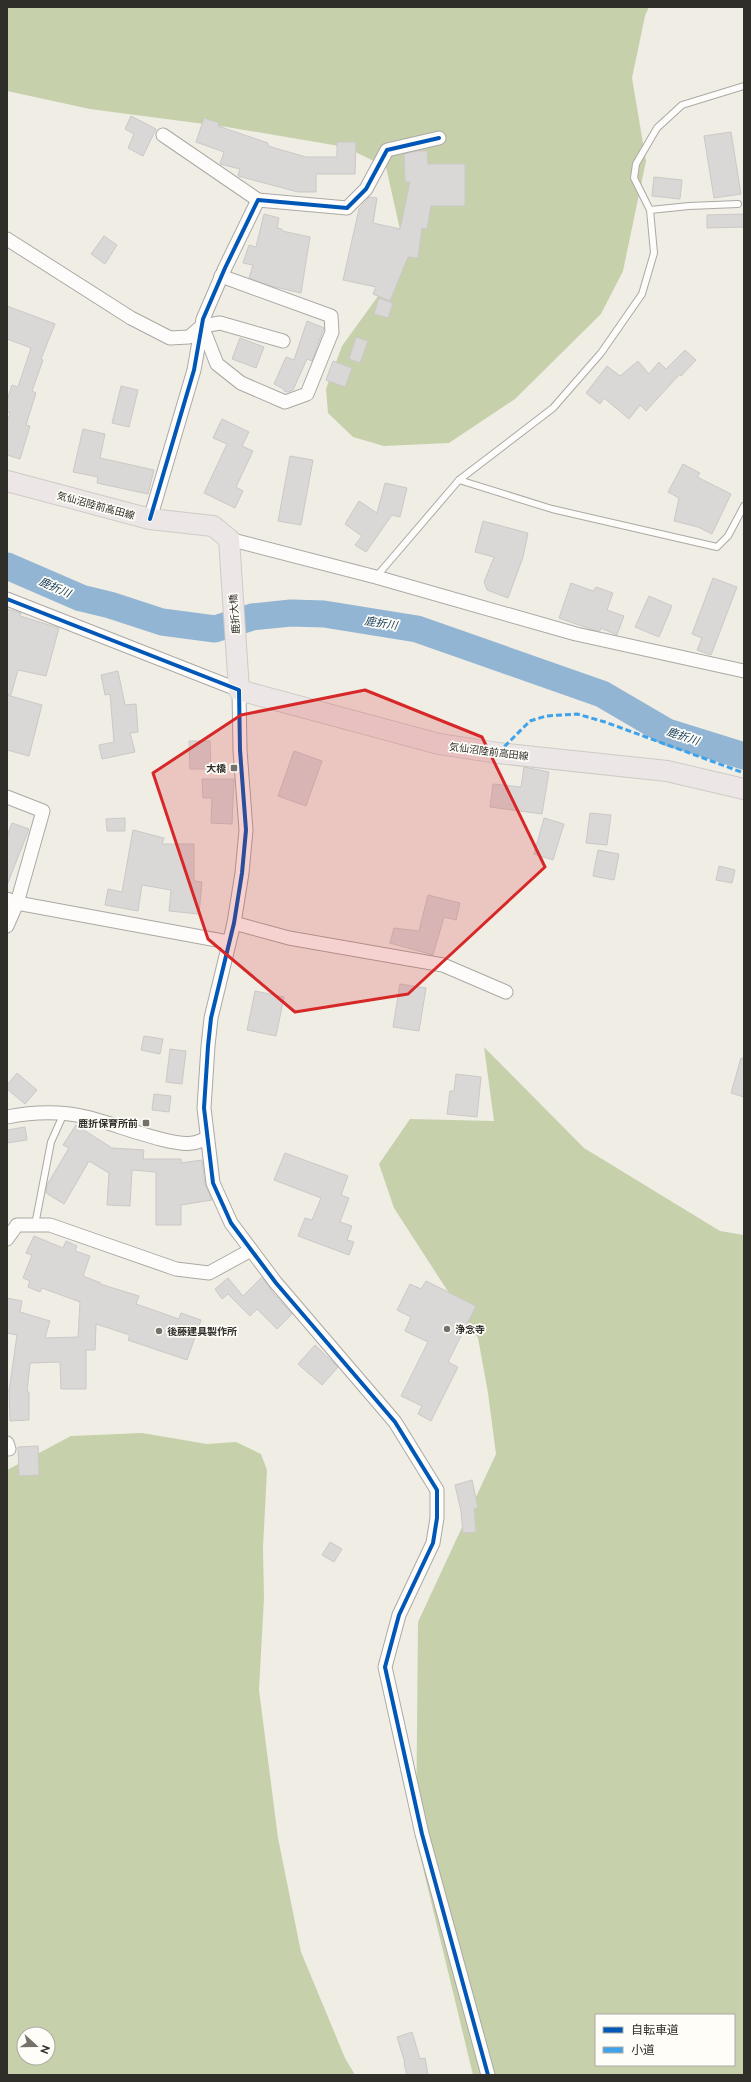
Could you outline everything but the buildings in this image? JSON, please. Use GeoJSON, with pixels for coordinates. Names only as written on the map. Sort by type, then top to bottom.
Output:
{"type":"FeatureCollection","features":[{"type":"Feature","properties":{"kind":"main road","name":"気仙沼陸前高田線"},"geometry":{"type":"LineString","coordinates":[[7,480],[150,519],[213,526],[229,539]]}},
{"type":"Feature","properties":{"kind":"main road","name":"鹿折大橋"},"geometry":{"type":"LineString","coordinates":[[229,539],[238,690]]}},
{"type":"Feature","properties":{"kind":"main road","name":"気仙沼陸前高田線"},"geometry":{"type":"LineString","coordinates":[[238,690],[439,744],[498,754],[667,771],[744,789]]}},
{"type":"Feature","properties":{"kind":"street"},"geometry":{"type":"LineString","coordinates":[[163,135],[258,200],[347,208],[366,189],[387,150],[439,138]]}},
{"type":"Feature","properties":{"kind":"street"},"geometry":{"type":"LineString","coordinates":[[150,519],[194,370],[202,326],[221,276],[258,200]]}},
{"type":"Feature","properties":{"kind":"street"},"geometry":{"type":"LineString","coordinates":[[7,239],[131,318],[170,338],[189,337],[202,326],[220,323],[283,341]]}},
{"type":"Feature","properties":{"kind":"street"},"geometry":{"type":"LineString","coordinates":[[202,326],[217,364],[242,383],[285,402],[307,394],[332,332],[331,316],[221,276]]}},
{"type":"Feature","properties":{"kind":"street"},"geometry":{"type":"LineString","coordinates":[[229,539],[376,577],[576,634],[744,670]]}},
{"type":"Feature","properties":{"kind":"street"},"geometry":{"type":"LineString","coordinates":[[7,599],[238,690],[246,830],[242,873],[234,923],[228,942],[211,1018],[208,1046],[204,1108],[206,1138],[213,1183],[231,1223],[276,1283],[395,1422],[437,1490],[437,1518],[433,1543],[399,1615],[385,1667],[422,1834],[488,2075]]}},
{"type":"Feature","properties":{"kind":"street"},"geometry":{"type":"LineString","coordinates":[[7,797],[43,811],[12,901],[7,926]]}},
{"type":"Feature","properties":{"kind":"street"},"geometry":{"type":"LineString","coordinates":[[12,901],[228,942]]}},
{"type":"Feature","properties":{"kind":"street"},"geometry":{"type":"LineString","coordinates":[[234,923],[289,938],[443,966],[506,992]]}},
{"type":"Feature","properties":{"kind":"street"},"geometry":{"type":"LineString","coordinates":[[7,1117],[47,1112],[64,1113],[86,1116],[173,1141],[191,1144],[206,1138]]}},
{"type":"Feature","properties":{"kind":"street"},"geometry":{"type":"LineString","coordinates":[[7,1239],[17,1225],[50,1225],[176,1269],[209,1273],[251,1250]]}},
{"type":"Feature","properties":{"kind":"lane"},"geometry":{"type":"LineString","coordinates":[[376,577],[459,480],[554,408],[601,353],[642,294],[654,253],[650,210],[634,178],[636,164],[657,128],[682,105],[744,86]]}},
{"type":"Feature","properties":{"kind":"lane"},"geometry":{"type":"LineString","coordinates":[[650,210],[689,206],[738,204]]}},
{"type":"Feature","properties":{"kind":"lane"},"geometry":{"type":"LineString","coordinates":[[459,480],[552,509],[717,547],[728,536],[744,506]]}},
{"type":"Feature","properties":{"kind":"lane"},"geometry":{"type":"LineString","coordinates":[[35,1225],[51,1142],[64,1113]]}},
{"type":"Feature","properties":{"kind":"highlighted area"},"geometry":{"type":"Polygon","coordinates":[[[365,690],[482,737],[545,867],[408,994],[295,1012],[208,939],[153,773],[241,715],[365,690]]]}},
{"type":"Feature","properties":{"kind":"green space"},"geometry":{"type":"Polygon","coordinates":[[[7,7],[649,7],[645,16],[632,78],[646,161],[623,271],[601,314],[515,399],[449,443],[384,446],[353,437],[328,413],[326,389],[342,346],[381,292],[403,243],[386,167],[345,147],[227,127],[90,109],[7,91],[7,7]]]}},
{"type":"Feature","properties":{"kind":"green space"},"geometry":{"type":"Polygon","coordinates":[[[484,1047],[584,1148],[720,1231],[744,1235],[744,2075],[473,2075],[416,1839],[418,1622],[496,1454],[488,1393],[478,1338],[394,1208],[379,1164],[410,1119],[494,1121],[484,1047]]]}},
{"type":"Feature","properties":{"kind":"green space"},"geometry":{"type":"Polygon","coordinates":[[[142,1433],[207,1444],[236,1442],[261,1454],[267,1470],[263,1548],[264,1598],[259,1690],[278,1838],[301,1952],[345,2058],[355,2075],[7,2075],[7,1470],[71,1436],[142,1433]]]}},
{"type":"Feature","properties":{"kind":"waterway","name":"鹿折川"},"geometry":{"type":"LineString","coordinates":[[7,566],[81,598],[110,605],[162,622],[215,629],[252,617],[291,613],[324,614],[417,629],[602,694],[667,732],[744,756]]}},
{"type":"Feature","properties":{"kind":"marked path"},"geometry":{"type":"LineString","coordinates":[[498,753],[530,721],[546,716],[577,714],[605,722],[744,773]]}},
{"type":"Feature","properties":{"kind":"cycle path"},"geometry":{"type":"LineString","coordinates":[[150,519],[194,370],[203,319],[225,268],[258,200],[347,208],[366,189],[387,150],[439,138]]}},
{"type":"Feature","properties":{"kind":"cycle path"},"geometry":{"type":"LineString","coordinates":[[7,599],[239,690],[240,750],[246,830],[242,873],[234,923],[211,1018],[208,1046],[204,1108],[213,1183],[231,1223],[276,1283],[395,1422],[437,1490],[437,1518],[433,1543],[399,1615],[385,1667],[422,1834],[488,2075]]}},
{"type":"Feature","properties":{"kind":"place","name":"大橋"},"geometry":{"type":"Point","coordinates":[234,768]}},
{"type":"Feature","properties":{"kind":"place","name":"鹿折保育所前"},"geometry":{"type":"Point","coordinates":[146,1123]}},
{"type":"Feature","properties":{"kind":"place","name":"浄念寺"},"geometry":{"type":"Point","coordinates":[447,1329]}},
{"type":"Feature","properties":{"kind":"place","name":"後藤建具製作所"},"geometry":{"type":"Point","coordinates":[159,1331]}}]}
